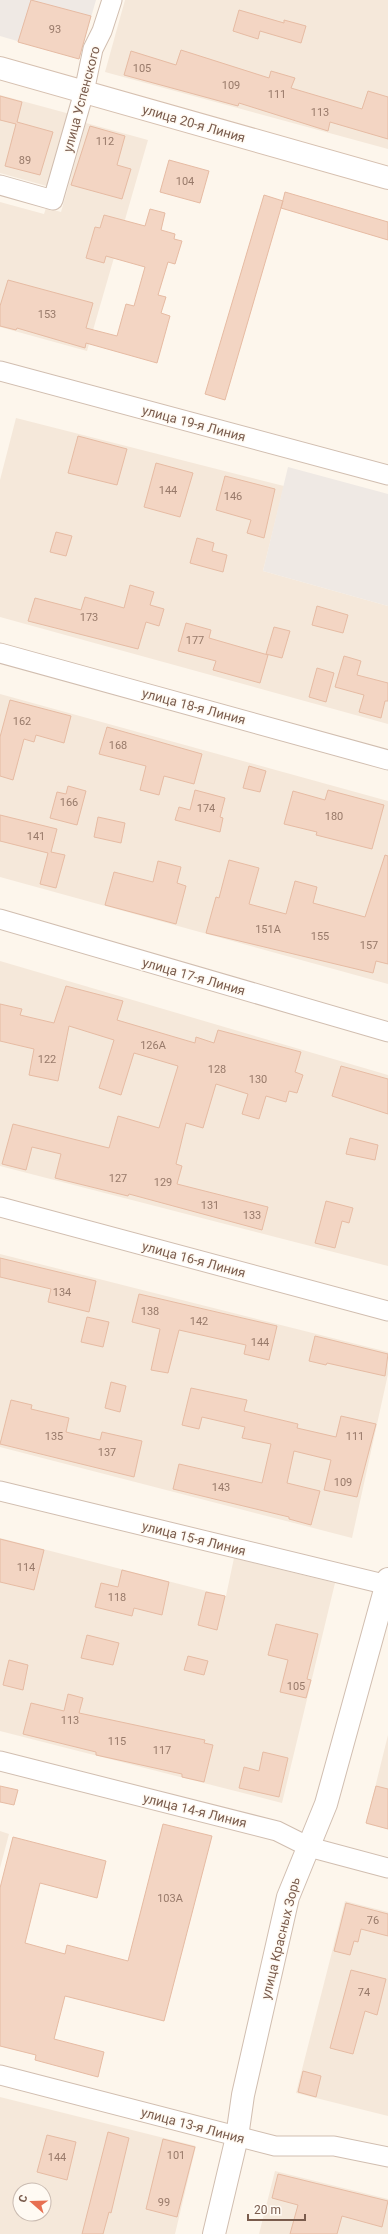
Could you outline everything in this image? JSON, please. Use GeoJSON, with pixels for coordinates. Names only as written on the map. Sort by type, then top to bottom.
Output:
{"type":"FeatureCollection","features":[{"type":"Feature","properties":{"kind":"street","name":"улица Успенского"},"geometry":{"type":"LineString","coordinates":[[0,185],[53,200],[84,92],[93,49],[102,31],[112,0]]}},
{"type":"Feature","properties":{"kind":"street","name":"улица 20-я Линия"},"geometry":{"type":"LineString","coordinates":[[0,68],[388,178]]}},
{"type":"Feature","properties":{"kind":"street","name":"улица 19-я Линия"},"geometry":{"type":"LineString","coordinates":[[0,371],[388,475]]}},
{"type":"Feature","properties":{"kind":"street","name":"улица 18-я Линия"},"geometry":{"type":"LineString","coordinates":[[0,653],[388,760]]}},
{"type":"Feature","properties":{"kind":"street","name":"улица 17-я Линия"},"geometry":{"type":"LineString","coordinates":[[0,919],[388,1032]]}},
{"type":"Feature","properties":{"kind":"street","name":"улица 16-я Линия"},"geometry":{"type":"LineString","coordinates":[[0,1207],[388,1311]]}},
{"type":"Feature","properties":{"kind":"street","name":"улица 15-я Линия"},"geometry":{"type":"LineString","coordinates":[[0,1491],[388,1583]]}},
{"type":"Feature","properties":{"kind":"street","name":"улица Красных Зорь"},"geometry":{"type":"LineString","coordinates":[[214,2234],[237,2136],[243,2095],[288,1897],[326,1804],[388,1583]]}},
{"type":"Feature","properties":{"kind":"street","name":"улица 14-я Линия"},"geometry":{"type":"LineString","coordinates":[[0,1761],[277,1831],[309,1847],[388,1868]]}},
{"type":"Feature","properties":{"kind":"street","name":"улица 13-я Линия"},"geometry":{"type":"LineString","coordinates":[[0,2075],[275,2146],[334,2146],[388,2157]]}},
{"type":"Feature","properties":{"kind":"shaded area"},"geometry":{"type":"Polygon","coordinates":[[[0,0],[96,0],[79,59],[0,36],[0,0]]]}},
{"type":"Feature","properties":{"kind":"shaded area"},"geometry":{"type":"Polygon","coordinates":[[[125,0],[388,0],[388,149],[105,72],[125,0]]]}},
{"type":"Feature","properties":{"kind":"shaded area"},"geometry":{"type":"Polygon","coordinates":[[[0,95],[70,114],[50,187],[0,173],[0,95]]]}},
{"type":"Feature","properties":{"kind":"shaded area"},"geometry":{"type":"Polygon","coordinates":[[[86,123],[148,140],[87,351],[0,327],[0,202],[44,214],[46,208],[61,212],[86,123]]]}},
{"type":"Feature","properties":{"kind":"shaded area"},"geometry":{"type":"Polygon","coordinates":[[[16,418],[284,486],[263,571],[388,606],[388,724],[0,617],[0,480],[16,418]]]}},
{"type":"Feature","properties":{"kind":"shaded area"},"geometry":{"type":"Polygon","coordinates":[[[288,467],[388,494],[388,606],[263,571],[288,467]]]}},
{"type":"Feature","properties":{"kind":"shaded area"},"geometry":{"type":"Polygon","coordinates":[[[0,694],[388,801],[388,984],[0,877],[0,694]]]}},
{"type":"Feature","properties":{"kind":"shaded area"},"geometry":{"type":"Polygon","coordinates":[[[0,961],[388,1075],[388,1266],[0,1166],[0,961]]]}},
{"type":"Feature","properties":{"kind":"shaded area"},"geometry":{"type":"Polygon","coordinates":[[[0,1254],[388,1352],[388,1374],[352,1538],[0,1447],[0,1254]]]}},
{"type":"Feature","properties":{"kind":"shaded area"},"geometry":{"type":"Polygon","coordinates":[[[0,1538],[226,1596],[234,1558],[335,1583],[282,1803],[0,1731],[0,1538]]]}},
{"type":"Feature","properties":{"kind":"shaded area"},"geometry":{"type":"Polygon","coordinates":[[[388,1735],[388,1829],[366,1824],[388,1735]]]}},
{"type":"Feature","properties":{"kind":"shaded area"},"geometry":{"type":"Polygon","coordinates":[[[0,1831],[9,1834],[0,1868],[0,1831]]]}},
{"type":"Feature","properties":{"kind":"shaded area"},"geometry":{"type":"Polygon","coordinates":[[[345,1901],[388,1912],[388,2116],[296,2093],[345,1901]]]}},
{"type":"Feature","properties":{"kind":"shaded area"},"geometry":{"type":"Polygon","coordinates":[[[0,2097],[196,2146],[175,2234],[0,2234],[0,2097]]]}},
{"type":"Feature","properties":{"kind":"shaded area"},"geometry":{"type":"Polygon","coordinates":[[[275,2171],[388,2199],[388,2234],[259,2234],[275,2171]]]}},
{"type":"Feature","properties":{"kind":"building"},"geometry":{"type":"Polygon","coordinates":[[[31,0],[91,16],[79,59],[18,42],[31,0]]]}},
{"type":"Feature","properties":{"kind":"building"},"geometry":{"type":"Polygon","coordinates":[[[239,10],[284,23],[284,20],[306,26],[301,43],[260,31],[258,39],[233,31],[239,10]]]}},
{"type":"Feature","properties":{"kind":"building"},"geometry":{"type":"Polygon","coordinates":[[[181,50],[269,78],[271,71],[295,78],[291,88],[362,109],[368,91],[388,97],[388,139],[330,122],[328,131],[239,103],[238,106],[124,75],[131,51],[176,65],[181,50]]]}},
{"type":"Feature","properties":{"kind":"building"},"geometry":{"type":"Polygon","coordinates":[[[0,96],[22,102],[17,122],[53,132],[40,175],[5,166],[16,124],[0,120],[0,96]]]}},
{"type":"Feature","properties":{"kind":"building"},"geometry":{"type":"Polygon","coordinates":[[[90,126],[125,136],[117,165],[131,169],[122,199],[71,185],[90,126]]]}},
{"type":"Feature","properties":{"kind":"building"},"geometry":{"type":"Polygon","coordinates":[[[169,160],[209,171],[200,203],[160,192],[169,160]]]}},
{"type":"Feature","properties":{"kind":"building"},"geometry":{"type":"Polygon","coordinates":[[[285,192],[388,222],[388,240],[281,208],[285,192]]]}},
{"type":"Feature","properties":{"kind":"building"},"geometry":{"type":"Polygon","coordinates":[[[264,195],[283,201],[225,400],[205,394],[264,195]]]}},
{"type":"Feature","properties":{"kind":"building"},"geometry":{"type":"Polygon","coordinates":[[[150,209],[165,213],[161,230],[175,234],[174,239],[182,241],[175,264],[168,262],[158,295],[166,297],[161,313],[170,316],[157,363],[86,343],[85,348],[17,328],[16,330],[0,326],[0,306],[8,280],[93,303],[86,328],[117,336],[126,304],[134,306],[145,267],[106,256],[104,263],[86,258],[95,227],[100,228],[104,215],[145,226],[150,209]]]}},
{"type":"Feature","properties":{"kind":"building"},"geometry":{"type":"Polygon","coordinates":[[[78,436],[127,449],[117,485],[68,473],[78,436]]]}},
{"type":"Feature","properties":{"kind":"building"},"geometry":{"type":"Polygon","coordinates":[[[156,463],[193,473],[180,517],[144,507],[156,463]]]}},
{"type":"Feature","properties":{"kind":"building"},"geometry":{"type":"Polygon","coordinates":[[[225,476],[275,489],[264,538],[247,533],[251,520],[216,510],[225,476]]]}},
{"type":"Feature","properties":{"kind":"building"},"geometry":{"type":"Polygon","coordinates":[[[56,532],[72,536],[66,556],[50,552],[56,532]]]}},
{"type":"Feature","properties":{"kind":"building"},"geometry":{"type":"Polygon","coordinates":[[[197,538],[214,543],[212,551],[227,555],[223,572],[190,563],[197,538]]]}},
{"type":"Feature","properties":{"kind":"building"},"geometry":{"type":"Polygon","coordinates":[[[130,585],[154,592],[150,605],[164,609],[159,626],[146,622],[138,649],[28,621],[35,598],[81,610],[85,597],[124,608],[130,585]]]}},
{"type":"Feature","properties":{"kind":"building"},"geometry":{"type":"Polygon","coordinates":[[[317,606],[348,615],[343,633],[312,625],[317,606]]]}},
{"type":"Feature","properties":{"kind":"building"},"geometry":{"type":"Polygon","coordinates":[[[186,623],[211,630],[209,638],[268,655],[260,683],[213,670],[216,661],[178,651],[186,623]]]}},
{"type":"Feature","properties":{"kind":"building"},"geometry":{"type":"Polygon","coordinates":[[[274,627],[290,631],[282,658],[266,654],[274,627]]]}},
{"type":"Feature","properties":{"kind":"building"},"geometry":{"type":"Polygon","coordinates":[[[344,656],[361,661],[357,675],[388,683],[388,701],[385,701],[381,718],[359,712],[364,695],[335,687],[344,656]]]}},
{"type":"Feature","properties":{"kind":"building"},"geometry":{"type":"Polygon","coordinates":[[[317,668],[334,673],[326,702],[309,697],[317,668]]]}},
{"type":"Feature","properties":{"kind":"building"},"geometry":{"type":"Polygon","coordinates":[[[10,700],[71,716],[64,743],[36,735],[34,742],[24,739],[13,780],[0,776],[0,737],[10,700]]]}},
{"type":"Feature","properties":{"kind":"building"},"geometry":{"type":"Polygon","coordinates":[[[107,727],[202,754],[194,784],[164,776],[159,795],[140,790],[146,766],[99,754],[107,727]]]}},
{"type":"Feature","properties":{"kind":"building"},"geometry":{"type":"Polygon","coordinates":[[[249,766],[266,771],[260,792],[243,788],[249,766]]]}},
{"type":"Feature","properties":{"kind":"building"},"geometry":{"type":"Polygon","coordinates":[[[68,786],[86,791],[77,825],[50,818],[57,792],[66,794],[68,786]]]}},
{"type":"Feature","properties":{"kind":"building"},"geometry":{"type":"Polygon","coordinates":[[[195,790],[225,798],[220,817],[223,818],[220,832],[175,820],[179,807],[190,810],[195,790]]]}},
{"type":"Feature","properties":{"kind":"building"},"geometry":{"type":"Polygon","coordinates":[[[328,790],[384,805],[372,849],[316,835],[317,832],[284,824],[293,791],[325,800],[328,790]]]}},
{"type":"Feature","properties":{"kind":"building"},"geometry":{"type":"Polygon","coordinates":[[[0,815],[57,829],[51,852],[65,855],[56,888],[40,884],[48,853],[0,841],[0,815]]]}},
{"type":"Feature","properties":{"kind":"building"},"geometry":{"type":"Polygon","coordinates":[[[98,817],[125,823],[121,843],[94,837],[98,817]]]}},
{"type":"Feature","properties":{"kind":"building"},"geometry":{"type":"Polygon","coordinates":[[[385,855],[388,856],[388,964],[376,961],[373,973],[206,933],[216,897],[219,898],[229,860],[259,868],[249,904],[286,914],[295,881],[317,887],[313,903],[365,917],[385,855]]]}},
{"type":"Feature","properties":{"kind":"building"},"geometry":{"type":"Polygon","coordinates":[[[158,861],[181,867],[177,883],[186,886],[176,924],[105,905],[114,872],[153,882],[158,861]]]}},
{"type":"Feature","properties":{"kind":"building"},"geometry":{"type":"Polygon","coordinates":[[[66,986],[123,1001],[117,1020],[195,1043],[196,1037],[214,1043],[218,1030],[301,1052],[295,1072],[303,1075],[297,1093],[289,1091],[286,1102],[266,1096],[259,1119],[242,1114],[248,1094],[216,1084],[203,1128],[186,1123],[176,1164],[182,1166],[177,1184],[268,1207],[262,1230],[129,1194],[128,1196],[55,1178],[61,1154],[32,1147],[26,1170],[2,1164],[13,1124],[109,1148],[118,1116],[159,1128],[178,1066],[134,1053],[121,1095],[99,1088],[114,1040],[69,1026],[58,1081],[29,1075],[34,1049],[0,1041],[0,1004],[22,1009],[20,1015],[54,1023],[66,986]]]}},
{"type":"Feature","properties":{"kind":"building"},"geometry":{"type":"Polygon","coordinates":[[[341,1066],[388,1079],[388,1114],[332,1096],[341,1066]]]}},
{"type":"Feature","properties":{"kind":"building"},"geometry":{"type":"Polygon","coordinates":[[[350,1138],[378,1145],[375,1160],[346,1154],[350,1138]]]}},
{"type":"Feature","properties":{"kind":"building"},"geometry":{"type":"Polygon","coordinates":[[[326,1201],[353,1208],[349,1223],[342,1221],[335,1248],[315,1243],[326,1201]]]}},
{"type":"Feature","properties":{"kind":"building"},"geometry":{"type":"Polygon","coordinates":[[[0,1258],[96,1281],[89,1312],[48,1302],[51,1289],[0,1277],[0,1258]]]}},
{"type":"Feature","properties":{"kind":"building"},"geometry":{"type":"Polygon","coordinates":[[[139,1294],[277,1326],[269,1360],[244,1354],[246,1345],[179,1330],[168,1373],[151,1370],[160,1329],[132,1322],[139,1294]]]}},
{"type":"Feature","properties":{"kind":"building"},"geometry":{"type":"Polygon","coordinates":[[[87,1317],[109,1322],[103,1347],[81,1342],[87,1317]]]}},
{"type":"Feature","properties":{"kind":"building"},"geometry":{"type":"Polygon","coordinates":[[[315,1336],[388,1354],[385,1376],[327,1363],[326,1365],[309,1361],[315,1336]]]}},
{"type":"Feature","properties":{"kind":"building"},"geometry":{"type":"Polygon","coordinates":[[[111,1382],[126,1386],[120,1412],[105,1408],[111,1382]]]}},
{"type":"Feature","properties":{"kind":"building"},"geometry":{"type":"Polygon","coordinates":[[[191,1388],[247,1400],[244,1411],[298,1424],[297,1428],[336,1437],[341,1416],[376,1424],[357,1497],[324,1490],[331,1460],[294,1451],[287,1483],[320,1491],[311,1525],[289,1519],[289,1517],[173,1489],[179,1464],[262,1483],[271,1444],[242,1438],[245,1427],[202,1417],[199,1429],[182,1425],[191,1388]]]}},
{"type":"Feature","properties":{"kind":"building"},"geometry":{"type":"Polygon","coordinates":[[[11,1400],[32,1405],[31,1409],[69,1418],[66,1432],[100,1440],[102,1432],[142,1441],[134,1477],[0,1444],[11,1400]]]}},
{"type":"Feature","properties":{"kind":"building"},"geometry":{"type":"Polygon","coordinates":[[[0,1539],[44,1550],[34,1590],[0,1582],[0,1539]]]}},
{"type":"Feature","properties":{"kind":"building"},"geometry":{"type":"Polygon","coordinates":[[[122,1570],[169,1582],[162,1615],[134,1608],[132,1616],[95,1607],[101,1583],[118,1587],[122,1570]]]}},
{"type":"Feature","properties":{"kind":"building"},"geometry":{"type":"Polygon","coordinates":[[[206,1592],[225,1596],[217,1630],[198,1625],[206,1592]]]}},
{"type":"Feature","properties":{"kind":"building"},"geometry":{"type":"Polygon","coordinates":[[[276,1624],[318,1634],[307,1679],[311,1680],[306,1698],[280,1692],[288,1660],[268,1655],[276,1624]]]}},
{"type":"Feature","properties":{"kind":"building"},"geometry":{"type":"Polygon","coordinates":[[[87,1635],[119,1643],[113,1665],[81,1658],[87,1635]]]}},
{"type":"Feature","properties":{"kind":"building"},"geometry":{"type":"Polygon","coordinates":[[[188,1656],[208,1661],[204,1675],[184,1670],[188,1656]]]}},
{"type":"Feature","properties":{"kind":"building"},"geometry":{"type":"Polygon","coordinates":[[[9,1660],[28,1665],[23,1690],[3,1685],[9,1660]]]}},
{"type":"Feature","properties":{"kind":"building"},"geometry":{"type":"Polygon","coordinates":[[[68,1694],[83,1698],[79,1713],[205,1740],[204,1743],[213,1745],[204,1782],[182,1777],[182,1774],[96,1755],[96,1752],[23,1734],[31,1703],[64,1711],[68,1694]]]}},
{"type":"Feature","properties":{"kind":"building"},"geometry":{"type":"Polygon","coordinates":[[[263,1752],[288,1758],[279,1797],[239,1788],[244,1767],[259,1771],[263,1752]]]}},
{"type":"Feature","properties":{"kind":"building"},"geometry":{"type":"Polygon","coordinates":[[[0,1786],[18,1790],[14,1805],[0,1802],[0,1786]]]}},
{"type":"Feature","properties":{"kind":"building"},"geometry":{"type":"Polygon","coordinates":[[[376,1786],[388,1789],[388,1829],[366,1823],[376,1786]]]}},
{"type":"Feature","properties":{"kind":"building"},"geometry":{"type":"Polygon","coordinates":[[[163,1824],[212,1836],[164,2021],[65,1996],[54,2039],[104,2052],[98,2077],[35,2060],[36,2055],[0,2046],[0,1888],[13,1837],[106,1861],[97,1898],[40,1883],[25,1943],[65,1954],[67,1945],[128,1961],[163,1824]]]}},
{"type":"Feature","properties":{"kind":"building"},"geometry":{"type":"Polygon","coordinates":[[[346,1903],[388,1914],[388,1936],[361,1929],[358,1942],[354,1941],[350,1955],[334,1951],[346,1903]]]}},
{"type":"Feature","properties":{"kind":"building"},"geometry":{"type":"Polygon","coordinates":[[[351,1970],[386,1979],[377,2015],[365,2011],[353,2054],[330,2048],[351,1970]]]}},
{"type":"Feature","properties":{"kind":"building"},"geometry":{"type":"Polygon","coordinates":[[[303,2071],[321,2076],[316,2097],[298,2092],[303,2071]]]}},
{"type":"Feature","properties":{"kind":"building"},"geometry":{"type":"Polygon","coordinates":[[[108,2132],[129,2138],[111,2213],[109,2212],[103,2234],[82,2234],[108,2132]]]}},
{"type":"Feature","properties":{"kind":"building"},"geometry":{"type":"Polygon","coordinates":[[[47,2135],[76,2142],[67,2180],[37,2172],[47,2135]]]}},
{"type":"Feature","properties":{"kind":"building"},"geometry":{"type":"Polygon","coordinates":[[[163,2139],[195,2147],[177,2217],[146,2209],[163,2139]]]}},
{"type":"Feature","properties":{"kind":"building"},"geometry":{"type":"Polygon","coordinates":[[[278,2174],[388,2201],[382,2227],[342,2216],[337,2234],[290,2234],[298,2205],[272,2198],[278,2174]]]}}]}
